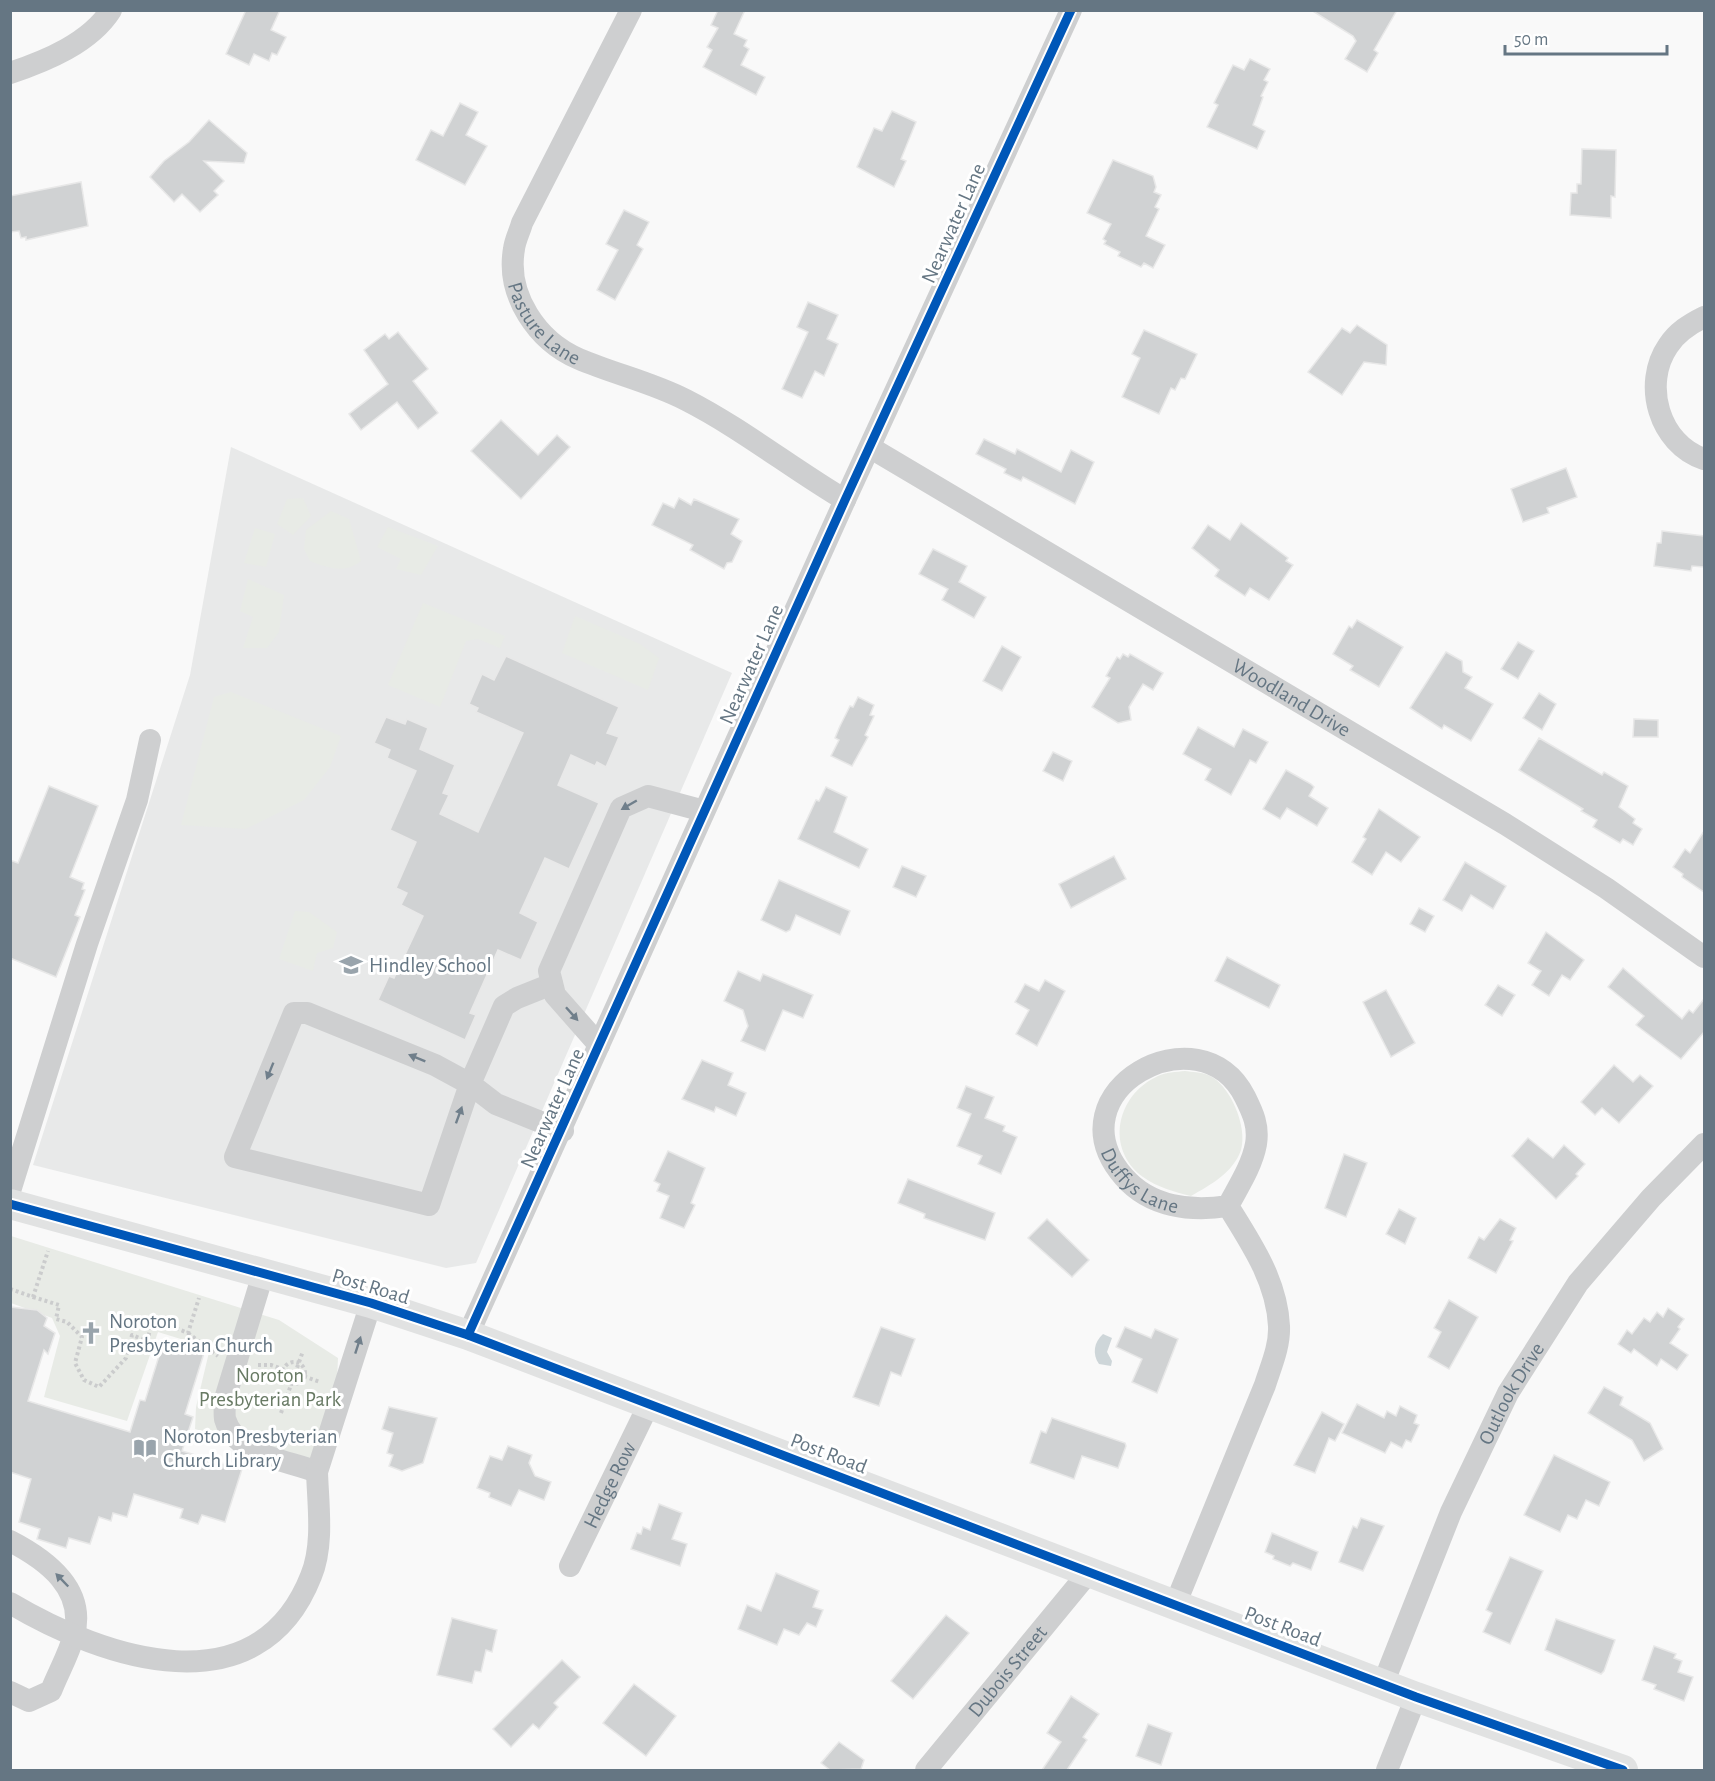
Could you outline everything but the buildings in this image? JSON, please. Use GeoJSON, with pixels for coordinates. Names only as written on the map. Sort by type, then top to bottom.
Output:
{"type":"FeatureCollection","features":[{"type":"Feature","properties":{"kind":"main road","name":"Post Road"},"geometry":{"type":"LineString","coordinates":[[10,1204],[371,1303],[468,1335],[1416,1696],[1582,1763],[1623,1770]]}},
{"type":"Feature","properties":{"kind":"street"},"geometry":{"type":"LineString","coordinates":[[10,72],[44,62],[72,45],[106,19],[111,10]]}},
{"type":"Feature","properties":{"kind":"street","name":"Pasture Lane"},"geometry":{"type":"LineString","coordinates":[[631,10],[522,223],[514,249],[513,272],[516,291],[526,314],[540,332],[577,359],[636,379],[686,400],[845,500]]}},
{"type":"Feature","properties":{"kind":"street","name":"Nearwater Lane"},"geometry":{"type":"LineString","coordinates":[[468,1335],[845,500],[871,448],[1071,10]]}},
{"type":"Feature","properties":{"kind":"street"},"geometry":{"type":"LineString","coordinates":[[1704,317],[1685,327],[1668,346],[1657,369],[1655,395],[1662,419],[1676,441],[1704,459]]}},
{"type":"Feature","properties":{"kind":"street","name":"Woodland Drive"},"geometry":{"type":"LineString","coordinates":[[871,448],[1505,824],[1606,888],[1704,957]]}},
{"type":"Feature","properties":{"kind":"street"},"geometry":{"type":"LineString","coordinates":[[10,1191],[87,944],[137,800],[150,740]]}},
{"type":"Feature","properties":{"kind":"street"},"geometry":{"type":"LineString","coordinates":[[599,1045],[555,995],[549,971],[621,808],[648,796],[704,811]]}},
{"type":"Feature","properties":{"kind":"street"},"geometry":{"type":"LineString","coordinates":[[552,984],[504,1006],[470,1084],[447,1146],[429,1206],[235,1157],[294,1013],[307,1013],[435,1065],[470,1084],[496,1104],[562,1131]]}},
{"type":"Feature","properties":{"kind":"street","name":"Duffys Lane"},"geometry":{"type":"LineString","coordinates":[[1186,1058],[1216,1065],[1240,1086],[1257,1120],[1256,1144],[1248,1168],[1228,1206],[1204,1210],[1152,1200],[1128,1182],[1110,1161],[1103,1142],[1103,1118],[1115,1092],[1130,1078],[1159,1061],[1186,1058]]}},
{"type":"Feature","properties":{"kind":"street","name":"Outlook Drive"},"geometry":{"type":"LineString","coordinates":[[1383,1684],[1447,1522],[1508,1393],[1578,1283],[1651,1198],[1704,1144]]}},
{"type":"Feature","properties":{"kind":"street"},"geometry":{"type":"LineString","coordinates":[[1175,1605],[1265,1384],[1275,1354],[1278,1335],[1279,1326],[1272,1284],[1228,1206]]}},
{"type":"Feature","properties":{"kind":"street"},"geometry":{"type":"LineString","coordinates":[[263,1274],[225,1399],[225,1419],[236,1436],[253,1451],[317,1472]]}},
{"type":"Feature","properties":{"kind":"street"},"geometry":{"type":"LineString","coordinates":[[10,1603],[49,1626],[154,1660],[194,1662],[232,1656],[263,1642],[295,1606],[312,1575],[318,1535],[317,1472],[371,1303]]}},
{"type":"Feature","properties":{"kind":"street","name":"Hedge Row"},"geometry":{"type":"LineString","coordinates":[[570,1566],[649,1404]]}},
{"type":"Feature","properties":{"kind":"street"},"geometry":{"type":"LineString","coordinates":[[10,1541],[26,1549],[68,1586],[75,1601],[74,1634],[51,1691],[29,1701],[10,1692]]}},
{"type":"Feature","properties":{"kind":"street","name":"Dubois Street"},"geometry":{"type":"LineString","coordinates":[[926,1770],[1089,1572]]}},
{"type":"Feature","properties":{"kind":"street"},"geometry":{"type":"LineString","coordinates":[[1388,1770],[1416,1696]]}},
{"type":"Feature","properties":{"kind":"path"},"geometry":{"type":"LineString","coordinates":[[33,1297],[48,1251]]}},
{"type":"Feature","properties":{"kind":"path"},"geometry":{"type":"LineString","coordinates":[[10,1289],[59,1305],[56,1319],[67,1322],[82,1338],[75,1364],[84,1380],[99,1387],[126,1358],[132,1335],[147,1341],[153,1319],[188,1333],[199,1298]]}},
{"type":"Feature","properties":{"kind":"path"},"geometry":{"type":"LineString","coordinates":[[280,1413],[303,1351]]}},
{"type":"Feature","properties":{"kind":"path"},"geometry":{"type":"LineString","coordinates":[[254,1366],[261,1364],[320,1382]]}},
{"type":"Feature","properties":{"kind":"path"},"geometry":{"type":"LineString","coordinates":[[288,1364],[298,1364],[303,1367],[304,1377],[301,1382],[291,1384],[284,1377],[284,1370],[288,1364]]}},
{"type":"Feature","properties":{"kind":"shaded area","name":"Hindley School"},"geometry":{"type":"Polygon","coordinates":[[[231,447],[732,673],[476,1263],[446,1268],[33,1165],[190,675],[231,447]]]}},
{"type":"Feature","properties":{"kind":"shaded area"},"geometry":{"type":"Polygon","coordinates":[[[1103,1334],[1112,1338],[1107,1352],[1112,1361],[1111,1366],[1099,1364],[1095,1356],[1096,1344],[1103,1334]]]}},
{"type":"Feature","properties":{"kind":"green space"},"geometry":{"type":"Polygon","coordinates":[[[303,498],[311,516],[293,535],[277,524],[287,499],[303,498]]]}},
{"type":"Feature","properties":{"kind":"green space"},"geometry":{"type":"Polygon","coordinates":[[[331,511],[349,519],[361,561],[343,569],[330,568],[310,561],[304,549],[306,530],[331,511]]]}},
{"type":"Feature","properties":{"kind":"green space"},"geometry":{"type":"Polygon","coordinates":[[[388,527],[438,546],[421,575],[396,569],[401,559],[377,547],[388,527]]]}},
{"type":"Feature","properties":{"kind":"green space"},"geometry":{"type":"Polygon","coordinates":[[[255,528],[275,534],[266,567],[244,563],[255,528]]]}},
{"type":"Feature","properties":{"kind":"green space"},"geometry":{"type":"Polygon","coordinates":[[[248,579],[284,595],[279,632],[267,648],[243,648],[253,617],[240,611],[248,579]]]}},
{"type":"Feature","properties":{"kind":"green space"},"geometry":{"type":"Polygon","coordinates":[[[423,603],[505,636],[500,648],[478,639],[466,641],[440,707],[388,685],[423,603]]]}},
{"type":"Feature","properties":{"kind":"green space"},"geometry":{"type":"Polygon","coordinates":[[[575,616],[640,644],[659,658],[648,690],[562,653],[575,616]]]}},
{"type":"Feature","properties":{"kind":"green space"},"geometry":{"type":"Polygon","coordinates":[[[231,692],[341,736],[330,767],[304,800],[246,829],[181,825],[214,697],[231,692]]]}},
{"type":"Feature","properties":{"kind":"green space"},"geometry":{"type":"Polygon","coordinates":[[[295,911],[309,912],[337,932],[333,948],[317,953],[313,971],[279,959],[295,911]]]}},
{"type":"Feature","properties":{"kind":"green space"},"geometry":{"type":"Polygon","coordinates":[[[1185,1071],[1208,1075],[1223,1087],[1235,1107],[1242,1130],[1241,1150],[1227,1172],[1191,1196],[1166,1189],[1143,1177],[1131,1165],[1123,1152],[1120,1138],[1120,1123],[1133,1096],[1158,1076],[1185,1071]]]}},
{"type":"Feature","properties":{"kind":"green space","name":"Noroton Presbyterian Park"},"geometry":{"type":"Polygon","coordinates":[[[11,1236],[279,1320],[338,1358],[336,1404],[319,1468],[195,1429],[196,1407],[210,1348],[158,1332],[127,1421],[44,1397],[60,1336],[52,1318],[11,1303],[11,1236]]]}},
{"type":"Feature","properties":{"kind":"cycle path"},"geometry":{"type":"LineString","coordinates":[[468,1335],[845,500],[1071,10]]}},
{"type":"Feature","properties":{"kind":"cycle path"},"geometry":{"type":"LineString","coordinates":[[10,1204],[371,1303],[468,1335],[1416,1697],[1623,1770]]}},
{"type":"Feature","properties":{"kind":"place","name":"Hindley School"},"geometry":{"type":"Point","coordinates":[351,965]}},
{"type":"Feature","properties":{"kind":"place","name":"Noroton Presbyterian Church"},"geometry":{"type":"Point","coordinates":[91,1333]}},
{"type":"Feature","properties":{"kind":"place","name":"Noroton Presbyterian Church Library"},"geometry":{"type":"Point","coordinates":[145,1448]}}]}
